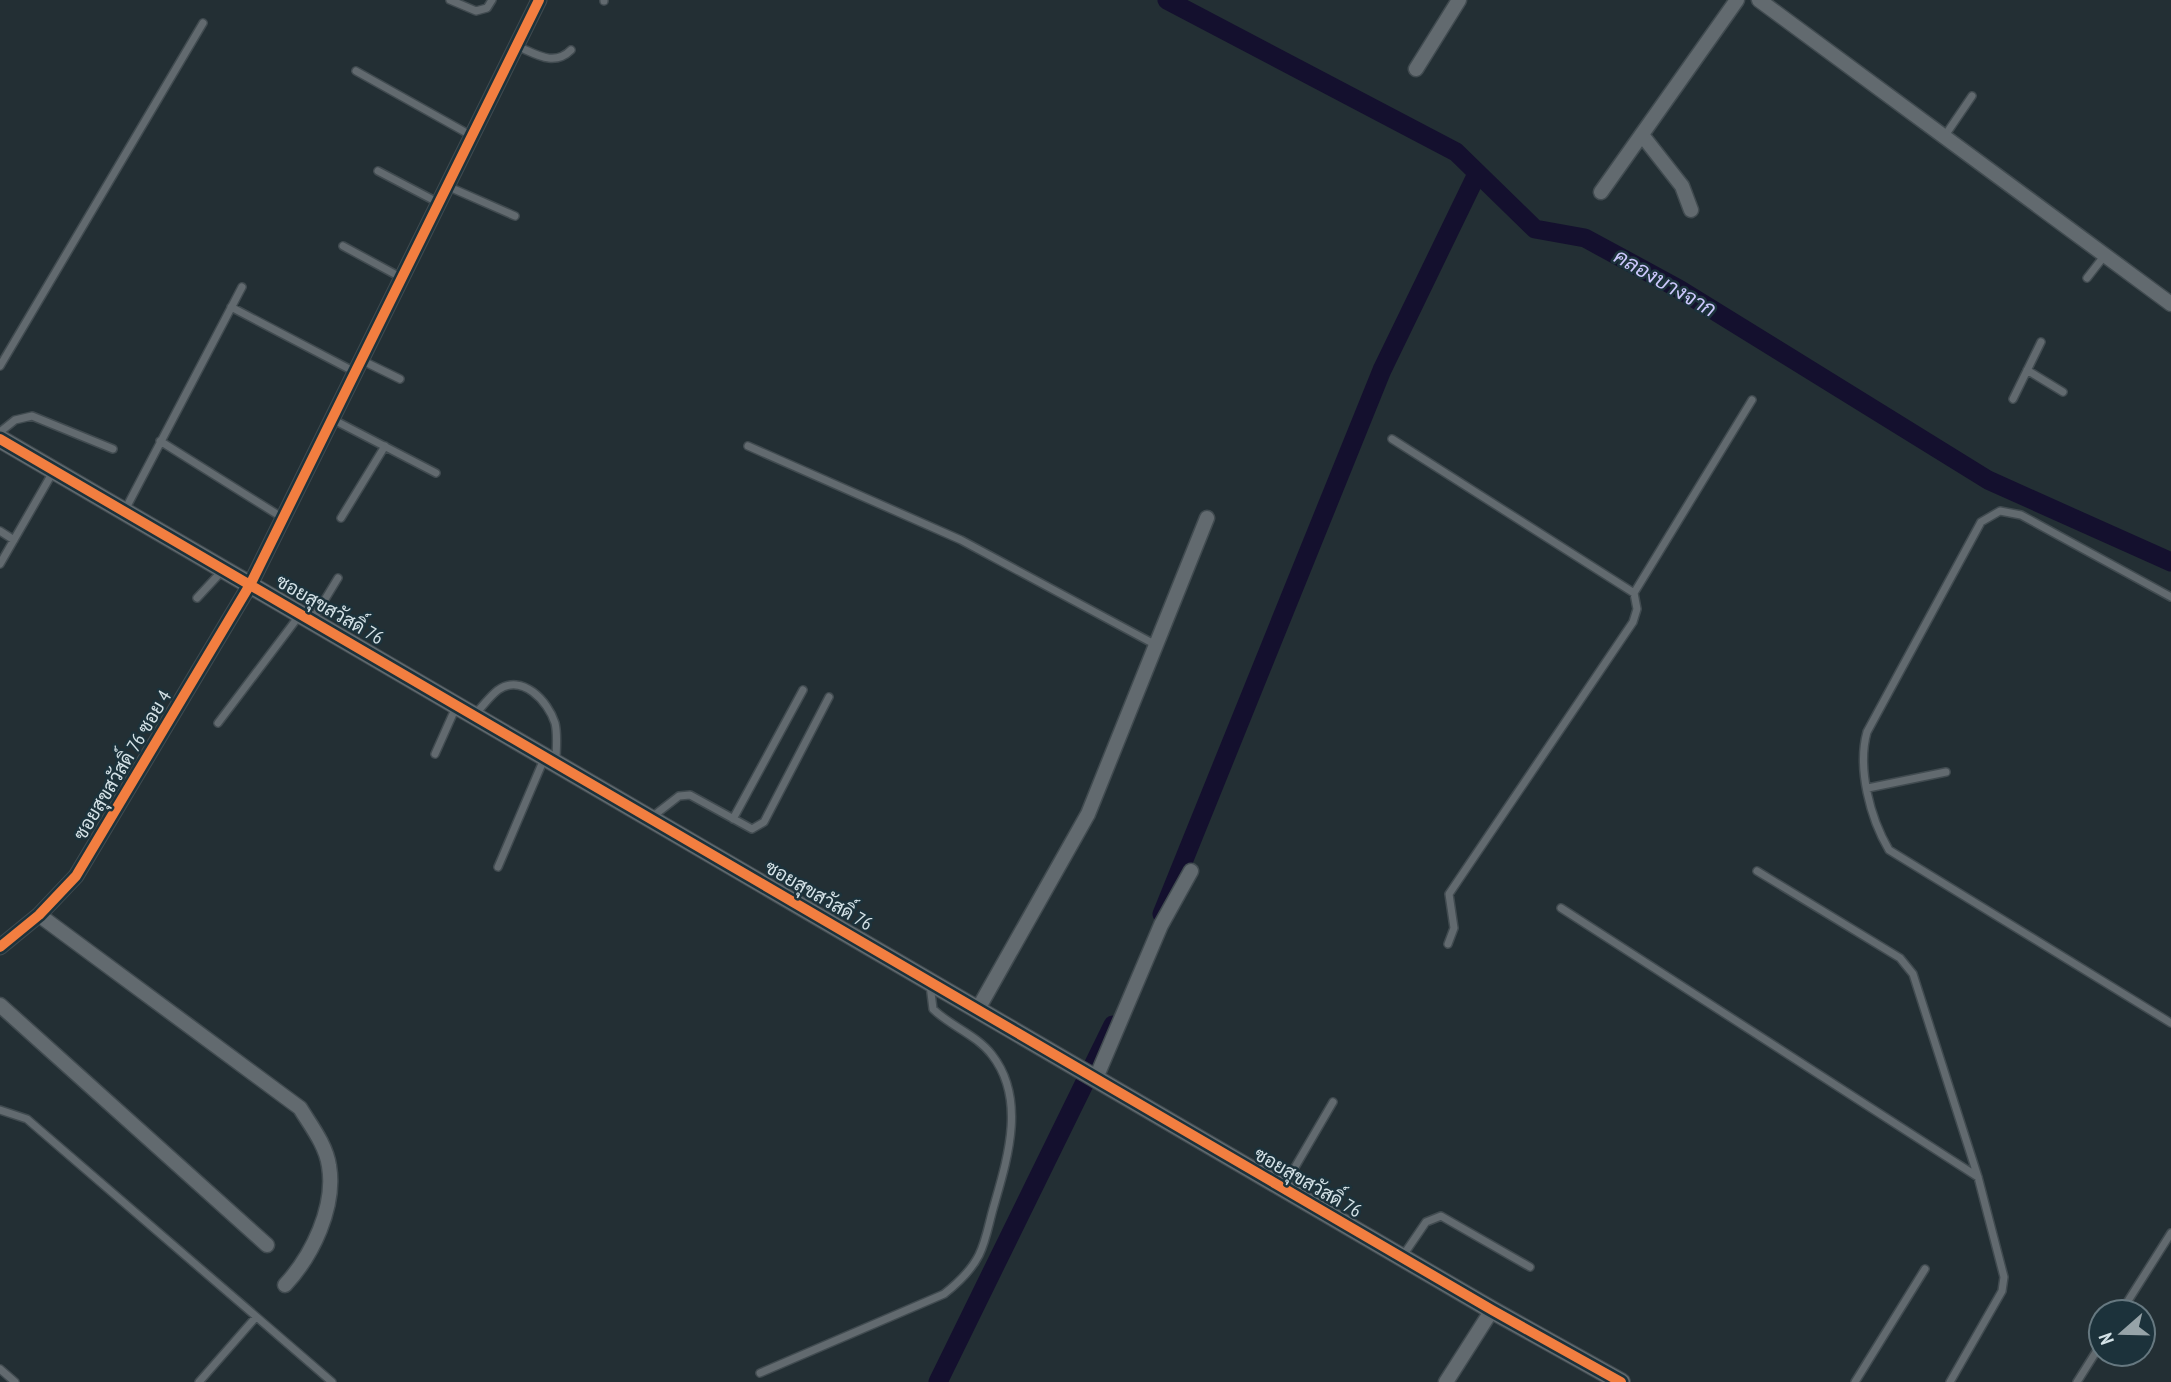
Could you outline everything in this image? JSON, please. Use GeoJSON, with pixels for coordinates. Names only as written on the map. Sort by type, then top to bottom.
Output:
{"type":"FeatureCollection","features":[{"type":"Feature","properties":{"kind":"street","name":"ซอยสุขสวัสดิ์ 76 ซอย 4"},"geometry":{"type":"LineString","coordinates":[[0,947],[39,915],[76,876],[251,583],[538,0]]}},
{"type":"Feature","properties":{"kind":"street"},"geometry":{"type":"LineString","coordinates":[[1416,69],[1459,0]]}},
{"type":"Feature","properties":{"kind":"street"},"geometry":{"type":"LineString","coordinates":[[1601,192],[1737,0]]}},
{"type":"Feature","properties":{"kind":"street"},"geometry":{"type":"LineString","coordinates":[[1759,0],[2171,303]]}},
{"type":"Feature","properties":{"kind":"street"},"geometry":{"type":"LineString","coordinates":[[1642,135],[1682,186],[1691,210]]}},
{"type":"Feature","properties":{"kind":"street","name":"ซอยสุขสวัสดิ์ 76"},"geometry":{"type":"LineString","coordinates":[[0,439],[55,468],[475,713],[1402,1258],[1621,1382]]}},
{"type":"Feature","properties":{"kind":"street"},"geometry":{"type":"LineString","coordinates":[[978,1009],[1088,814],[1207,518]]}},
{"type":"Feature","properties":{"kind":"street"},"geometry":{"type":"LineString","coordinates":[[1094,1077],[1161,925],[1191,872]]}},
{"type":"Feature","properties":{"kind":"street"},"geometry":{"type":"LineString","coordinates":[[39,915],[300,1108],[320,1139],[329,1165],[330,1196],[305,1263],[285,1285]]}},
{"type":"Feature","properties":{"kind":"street"},"geometry":{"type":"LineString","coordinates":[[0,1005],[267,1245]]}},
{"type":"Feature","properties":{"kind":"street"},"geometry":{"type":"LineString","coordinates":[[1446,1382],[1492,1310]]}},
{"type":"Feature","properties":{"kind":"lane"},"geometry":{"type":"LineString","coordinates":[[450,0],[476,11],[487,8],[492,0]]}},
{"type":"Feature","properties":{"kind":"lane"},"geometry":{"type":"LineString","coordinates":[[0,366],[203,23]]}},
{"type":"Feature","properties":{"kind":"lane"},"geometry":{"type":"LineString","coordinates":[[516,46],[554,60],[563,58],[571,50]]}},
{"type":"Feature","properties":{"kind":"lane"},"geometry":{"type":"LineString","coordinates":[[356,71],[472,136]]}},
{"type":"Feature","properties":{"kind":"lane"},"geometry":{"type":"LineString","coordinates":[[1944,137],[1972,96]]}},
{"type":"Feature","properties":{"kind":"lane"},"geometry":{"type":"LineString","coordinates":[[378,171],[439,203]]}},
{"type":"Feature","properties":{"kind":"lane"},"geometry":{"type":"LineString","coordinates":[[447,186],[515,216]]}},
{"type":"Feature","properties":{"kind":"lane"},"geometry":{"type":"LineString","coordinates":[[343,246],[402,278]]}},
{"type":"Feature","properties":{"kind":"lane"},"geometry":{"type":"LineString","coordinates":[[2087,278],[2105,255]]}},
{"type":"Feature","properties":{"kind":"lane"},"geometry":{"type":"LineString","coordinates":[[125,510],[242,287]]}},
{"type":"Feature","properties":{"kind":"lane"},"geometry":{"type":"LineString","coordinates":[[231,307],[358,366],[400,379]]}},
{"type":"Feature","properties":{"kind":"lane"},"geometry":{"type":"LineString","coordinates":[[2013,400],[2041,342]]}},
{"type":"Feature","properties":{"kind":"lane"},"geometry":{"type":"LineString","coordinates":[[2027,370],[2063,392]]}},
{"type":"Feature","properties":{"kind":"lane"},"geometry":{"type":"LineString","coordinates":[[1448,944],[1454,928],[1449,894],[1633,622],[1637,609],[1634,593],[1752,400]]}},
{"type":"Feature","properties":{"kind":"lane"},"geometry":{"type":"LineString","coordinates":[[0,432],[15,420],[32,416],[113,449]]}},
{"type":"Feature","properties":{"kind":"lane"},"geometry":{"type":"LineString","coordinates":[[332,419],[436,473]]}},
{"type":"Feature","properties":{"kind":"lane"},"geometry":{"type":"LineString","coordinates":[[1392,439],[1634,593]]}},
{"type":"Feature","properties":{"kind":"lane"},"geometry":{"type":"LineString","coordinates":[[160,442],[283,518]]}},
{"type":"Feature","properties":{"kind":"lane"},"geometry":{"type":"LineString","coordinates":[[341,519],[385,446]]}},
{"type":"Feature","properties":{"kind":"lane"},"geometry":{"type":"LineString","coordinates":[[748,446],[961,540],[1156,645]]}},
{"type":"Feature","properties":{"kind":"lane"},"geometry":{"type":"LineString","coordinates":[[0,564],[55,468]]}},
{"type":"Feature","properties":{"kind":"lane"},"geometry":{"type":"LineString","coordinates":[[2171,597],[2021,515],[2000,511],[1982,522],[1867,732],[1863,756],[1879,833],[1889,850],[2171,1023]]}},
{"type":"Feature","properties":{"kind":"lane"},"geometry":{"type":"LineString","coordinates":[[0,531],[14,540]]}},
{"type":"Feature","properties":{"kind":"lane"},"geometry":{"type":"LineString","coordinates":[[197,598],[225,568]]}},
{"type":"Feature","properties":{"kind":"lane"},"geometry":{"type":"LineString","coordinates":[[218,723],[338,578]]}},
{"type":"Feature","properties":{"kind":"lane"},"geometry":{"type":"LineString","coordinates":[[475,713],[499,690],[511,684],[534,691],[550,710],[556,726],[551,758],[498,867]]}},
{"type":"Feature","properties":{"kind":"lane"},"geometry":{"type":"LineString","coordinates":[[733,819],[803,690]]}},
{"type":"Feature","properties":{"kind":"lane"},"geometry":{"type":"LineString","coordinates":[[652,817],[679,796],[690,795],[752,829],[764,822],[829,697]]}},
{"type":"Feature","properties":{"kind":"lane"},"geometry":{"type":"LineString","coordinates":[[435,754],[457,703]]}},
{"type":"Feature","properties":{"kind":"lane"},"geometry":{"type":"LineString","coordinates":[[1868,788],[1946,772]]}},
{"type":"Feature","properties":{"kind":"lane"},"geometry":{"type":"LineString","coordinates":[[1757,871],[1900,958],[1913,974],[1978,1177],[2004,1277],[2002,1290],[1950,1382]]}},
{"type":"Feature","properties":{"kind":"lane"},"geometry":{"type":"LineString","coordinates":[[1561,908],[1978,1177]]}},
{"type":"Feature","properties":{"kind":"lane"},"geometry":{"type":"LineString","coordinates":[[760,1373],[944,1294],[963,1279],[980,1254],[1008,1155],[1012,1126],[1008,1094],[1004,1075],[991,1054],[933,1009],[930,981]]}},
{"type":"Feature","properties":{"kind":"lane"},"geometry":{"type":"LineString","coordinates":[[1283,1188],[1333,1102]]}},
{"type":"Feature","properties":{"kind":"lane"},"geometry":{"type":"LineString","coordinates":[[0,1110],[27,1119],[332,1382]]}},
{"type":"Feature","properties":{"kind":"lane"},"geometry":{"type":"LineString","coordinates":[[1402,1258],[1426,1222],[1441,1216],[1530,1267]]}},
{"type":"Feature","properties":{"kind":"lane"},"geometry":{"type":"LineString","coordinates":[[2130,1298],[2171,1233]]}},
{"type":"Feature","properties":{"kind":"lane"},"geometry":{"type":"LineString","coordinates":[[1855,1382],[1925,1269]]}},
{"type":"Feature","properties":{"kind":"lane"},"geometry":{"type":"LineString","coordinates":[[199,1382],[256,1317]]}},
{"type":"Feature","properties":{"kind":"lane"},"geometry":{"type":"LineString","coordinates":[[2077,1382],[2087,1366]]}},
{"type":"Feature","properties":{"kind":"lane"},"geometry":{"type":"LineString","coordinates":[[0,1369],[15,1382]]}},
{"type":"Feature","properties":{"kind":"waterway","name":"คลองบางจาก"},"geometry":{"type":"LineString","coordinates":[[1167,0],[1456,152],[1535,229],[1585,238],[1679,289],[1988,480],[2171,562]]}},
{"type":"Feature","properties":{"kind":"waterway"},"geometry":{"type":"LineString","coordinates":[[1162,914],[1382,370],[1477,174]]}},
{"type":"Feature","properties":{"kind":"waterway"},"geometry":{"type":"LineString","coordinates":[[938,1382],[1113,1025]]}},
{"type":"Feature","properties":{"kind":"cycle path"},"geometry":{"type":"LineString","coordinates":[[0,947],[39,915],[76,876],[251,583],[539,0]]}},
{"type":"Feature","properties":{"kind":"cycle path"},"geometry":{"type":"LineString","coordinates":[[0,439],[1492,1310],[1621,1382]]}}]}
